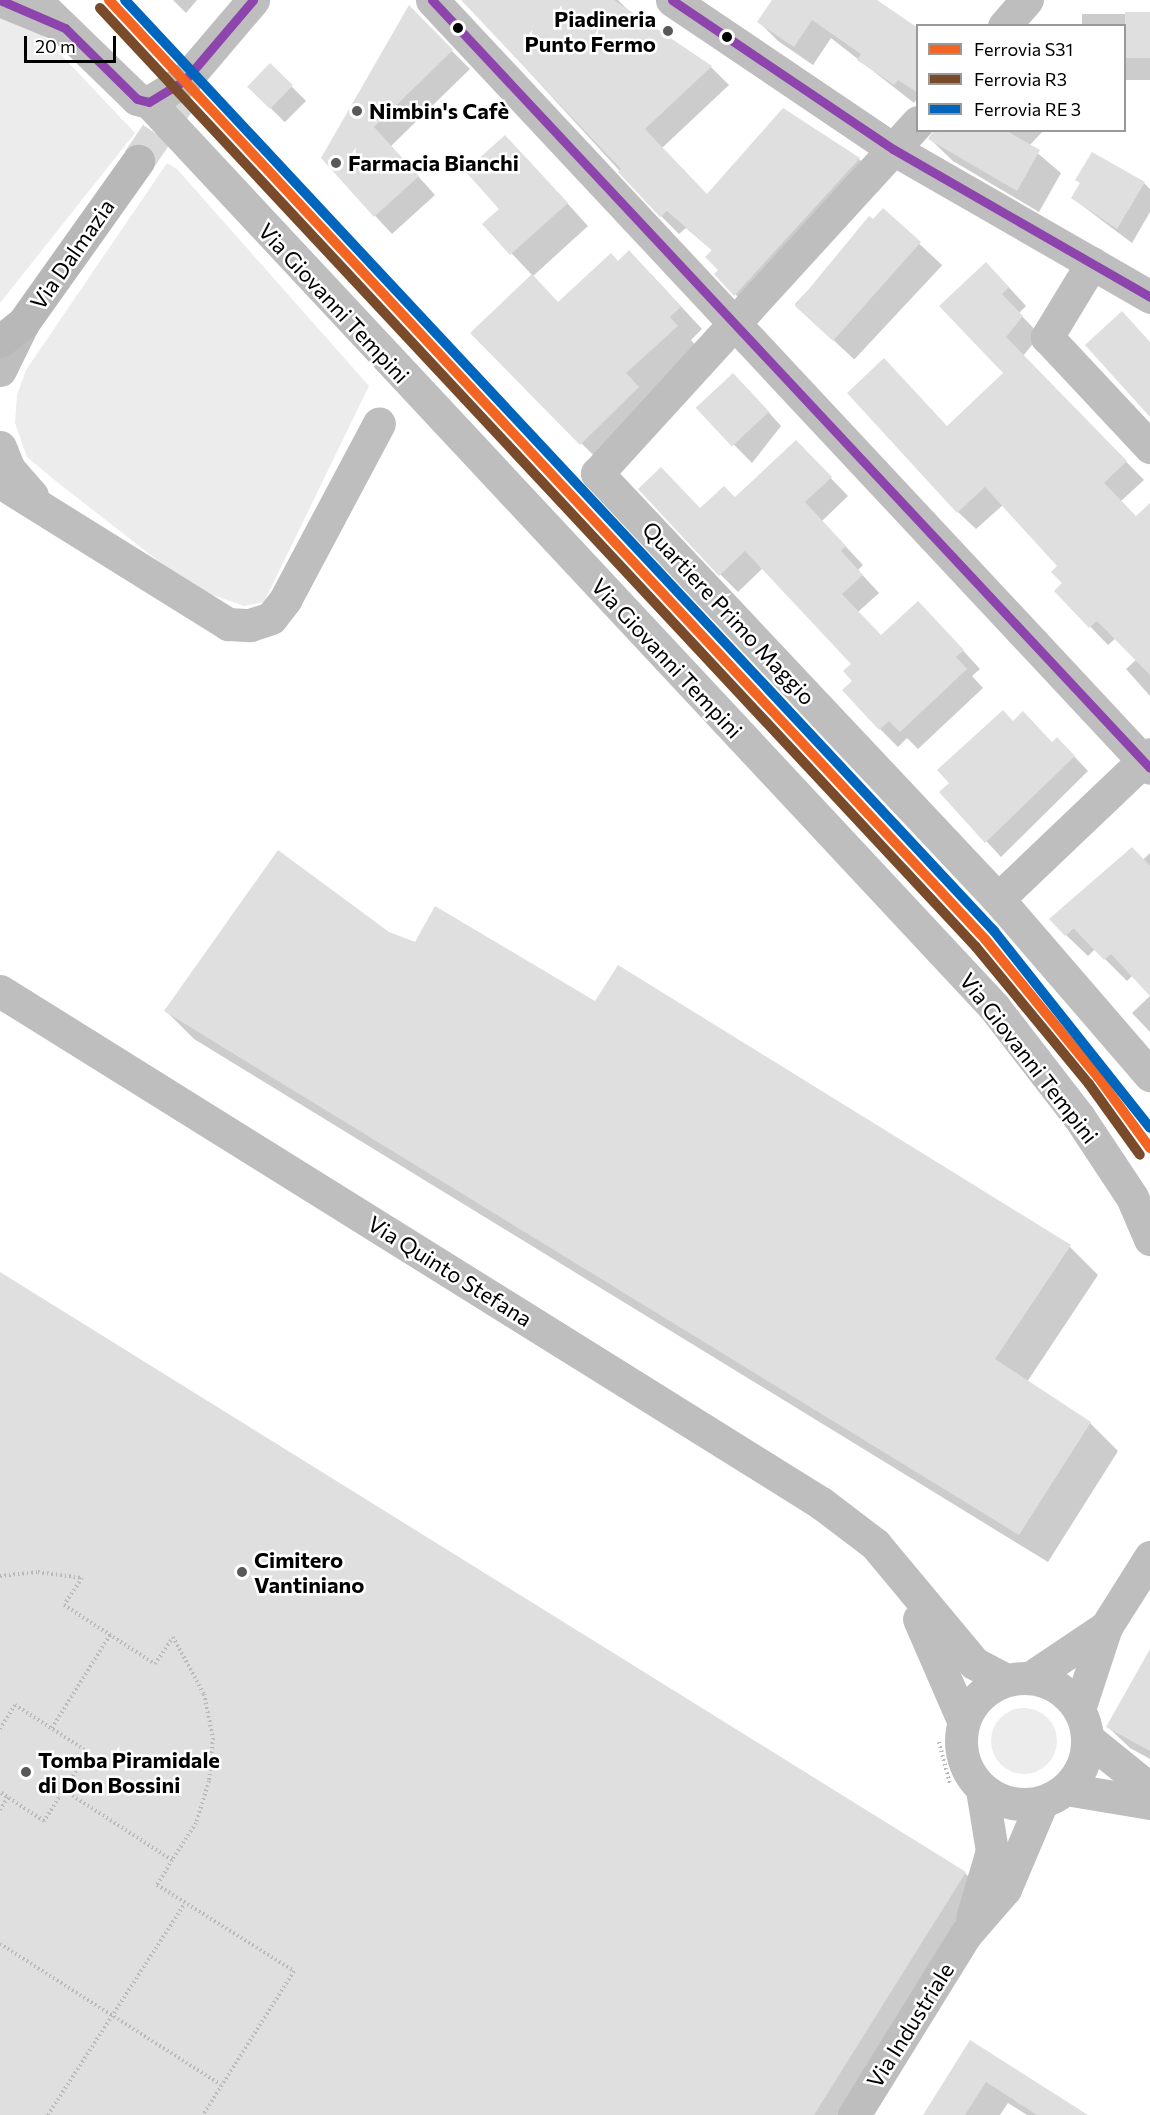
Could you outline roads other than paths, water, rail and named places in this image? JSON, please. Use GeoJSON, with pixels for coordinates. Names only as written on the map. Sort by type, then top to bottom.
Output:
{"type":"FeatureCollection","features":[{"type":"Feature","properties":{"kind":"main road","name":"Via Dalmazia"},"geometry":{"type":"LineString","coordinates":[[11,332],[138,161]]}},
{"type":"Feature","properties":{"kind":"street"},"geometry":{"type":"LineString","coordinates":[[0,0],[65,28]]}},
{"type":"Feature","properties":{"kind":"street","name":"Via Giovanni Tempini"},"geometry":{"type":"LineString","coordinates":[[35,0],[137,99],[150,102],[994,1007],[1079,1117],[1132,1197],[1150,1239]]}},
{"type":"Feature","properties":{"kind":"street"},"geometry":{"type":"LineString","coordinates":[[150,102],[185,80],[252,0]]}},
{"type":"Feature","properties":{"kind":"street"},"geometry":{"type":"LineString","coordinates":[[432,0],[733,326],[1148,761],[998,899]]}},
{"type":"Feature","properties":{"kind":"street"},"geometry":{"type":"LineString","coordinates":[[672,0],[893,149],[1150,297]]}},
{"type":"Feature","properties":{"kind":"street"},"geometry":{"type":"LineString","coordinates":[[1006,24],[1027,0]]}},
{"type":"Feature","properties":{"kind":"street","name":"Quartiere Primo Maggio"},"geometry":{"type":"LineString","coordinates":[[916,124],[597,473],[998,899],[1150,1076]]}},
{"type":"Feature","properties":{"kind":"street"},"geometry":{"type":"LineString","coordinates":[[1092,263],[1047,337],[1150,447]]}},
{"type":"Feature","properties":{"kind":"street"},"geometry":{"type":"LineString","coordinates":[[0,370],[11,332]]}},
{"type":"Feature","properties":{"kind":"street"},"geometry":{"type":"LineString","coordinates":[[0,482],[228,624],[250,625],[271,618],[285,600],[379,423]]}},
{"type":"Feature","properties":{"kind":"street"},"geometry":{"type":"LineString","coordinates":[[0,447],[9,469],[43,508]]}},
{"type":"Feature","properties":{"kind":"street","name":"Via Quinto Stefana"},"geometry":{"type":"LineString","coordinates":[[0,991],[821,1503],[875,1544],[954,1643],[974,1663],[1018,1679]]}},
{"type":"Feature","properties":{"kind":"street"},"geometry":{"type":"LineString","coordinates":[[1054,1795],[1082,1766],[1083,1723],[1106,1628],[1150,1557]]}},
{"type":"Feature","properties":{"kind":"street","name":"Via Quinto Stefana"},"geometry":{"type":"LineString","coordinates":[[891,1563],[963,1720]]}},
{"type":"Feature","properties":{"kind":"street"},"geometry":{"type":"LineString","coordinates":[[1106,1628],[1018,1679],[988,1688],[973,1702],[963,1720],[960,1739],[962,1758],[982,1789],[1000,1800],[1021,1805],[1054,1795],[1150,1803]]}},
{"type":"Feature","properties":{"kind":"street"},"geometry":{"type":"LineString","coordinates":[[1018,1679],[1049,1683],[1083,1723],[1150,1789]]}},
{"type":"Feature","properties":{"kind":"street","name":"Via Industriale"},"geometry":{"type":"LineString","coordinates":[[966,1934],[992,1851],[982,1789]]}},
{"type":"Feature","properties":{"kind":"street","name":"Via Industriale"},"geometry":{"type":"LineString","coordinates":[[854,2115],[966,1934],[1005,1889],[1054,1795]]}},
{"type":"Feature","properties":{"kind":"tunnel"},"geometry":{"type":"LineString","coordinates":[[138,161],[181,98]]}},
{"type":"Feature","properties":{"kind":"rail line","name":"S31"},"geometry":{"type":"LineString","coordinates":[[109,0],[985,939],[1098,1077],[1150,1148]]}},
{"type":"Feature","properties":{"kind":"rail line","name":"R3"},"geometry":{"type":"LineString","coordinates":[[100,8],[976,947],[1089,1084],[1140,1155]]}},
{"type":"Feature","properties":{"kind":"place","name":"Piadineria Punto Fermo"},"geometry":{"type":"Point","coordinates":[668,31]}},
{"type":"Feature","properties":{"kind":"place","name":"Nimbin's Cafè"},"geometry":{"type":"Point","coordinates":[357,111]}},
{"type":"Feature","properties":{"kind":"place","name":"Farmacia Bianchi"},"geometry":{"type":"Point","coordinates":[336,163]}},
{"type":"Feature","properties":{"kind":"place","name":"Cimitero Vantiniano"},"geometry":{"type":"Point","coordinates":[242,1572]}},
{"type":"Feature","properties":{"kind":"place","name":"Tomba Piramidale di Don Bossini"},"geometry":{"type":"Point","coordinates":[26,1772]}}]}
